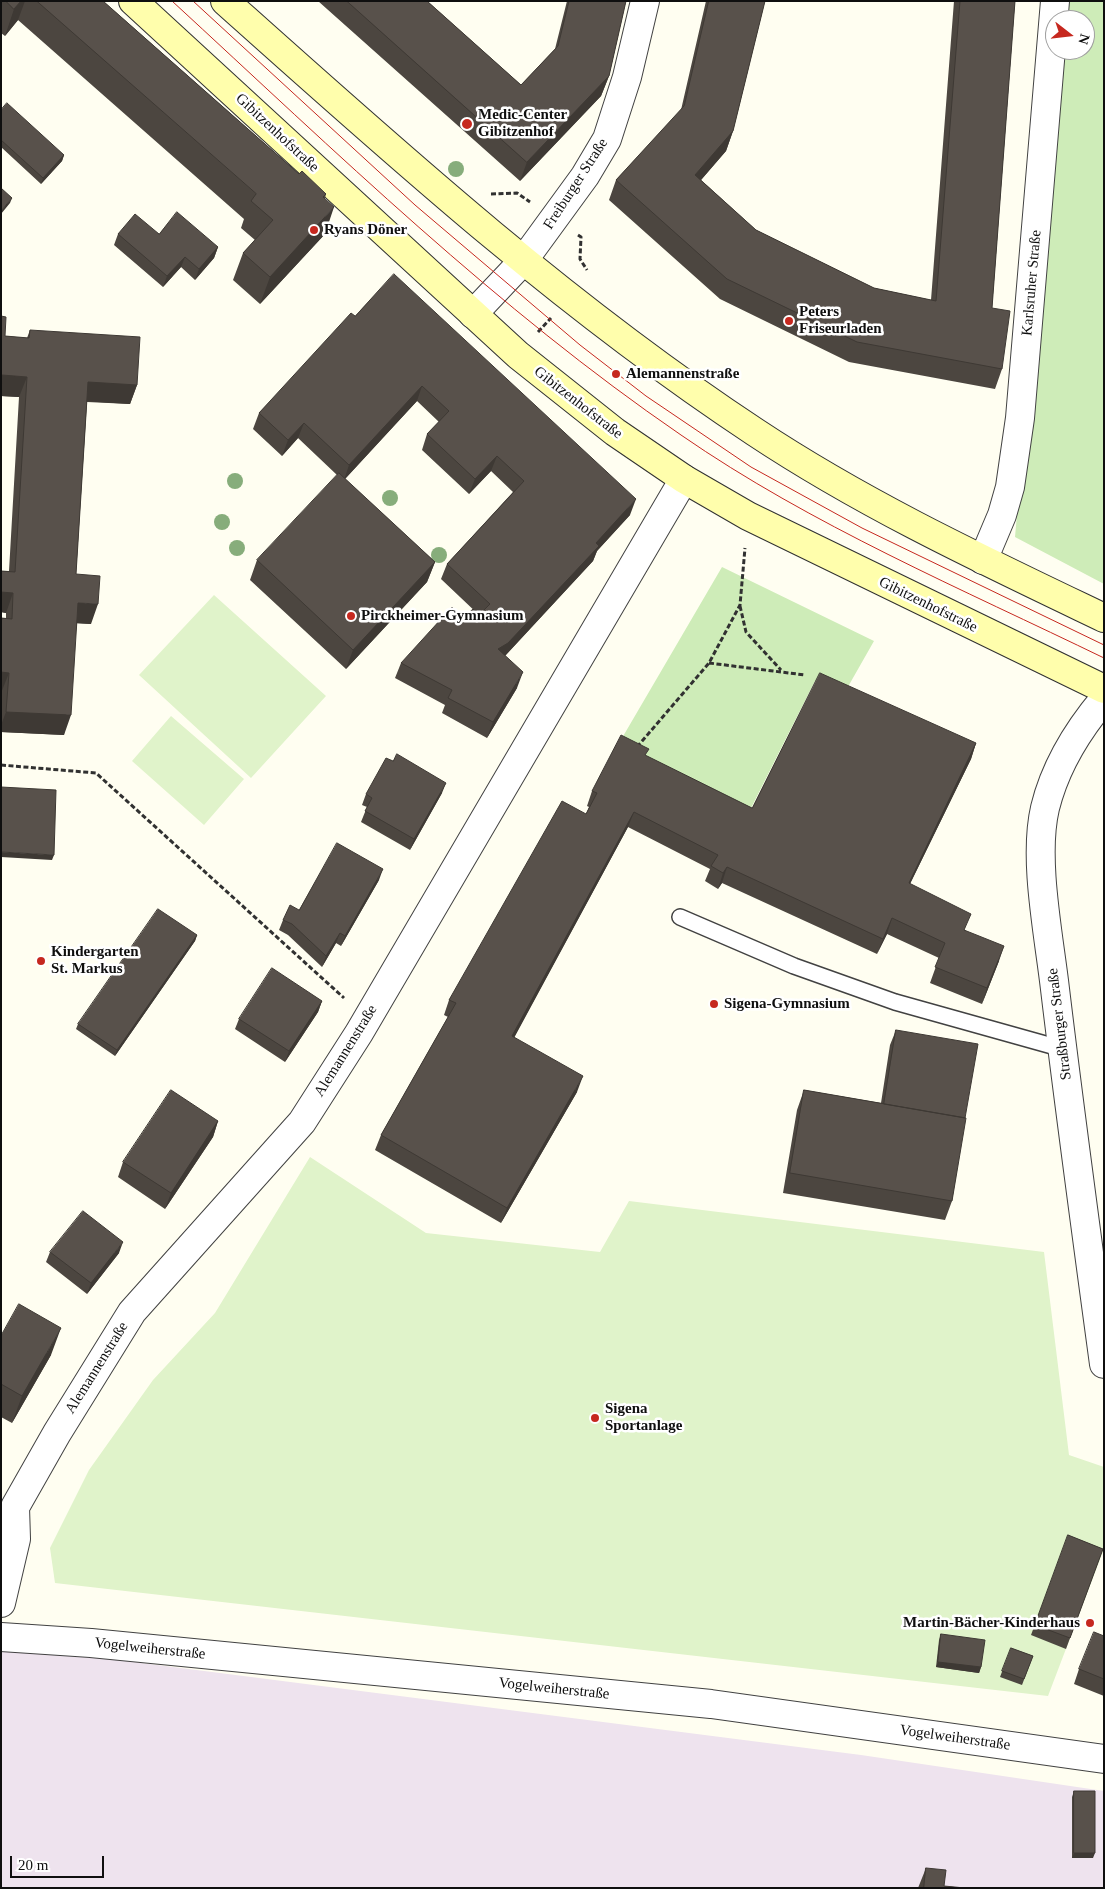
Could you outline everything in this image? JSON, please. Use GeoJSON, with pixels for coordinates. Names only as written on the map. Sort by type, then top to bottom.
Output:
{"type":"FeatureCollection","features":[{"type":"Feature","properties":{"kind":"main road","name":"Gibitzenhofstraße"},"geometry":{"type":"LineString","coordinates":[[133,1],[518,355],[623,438],[684,479],[748,516],[1104,689]]}},
{"type":"Feature","properties":{"kind":"main road"},"geometry":{"type":"LineString","coordinates":[[225,1],[360,122],[523,261],[674,376],[756,433],[879,506],[983,560],[1104,618]]}},
{"type":"Feature","properties":{"kind":"street","name":"Freiburger Straße"},"geometry":{"type":"LineString","coordinates":[[473,314],[523,261],[585,176],[607,139],[627,76],[645,1]]}},
{"type":"Feature","properties":{"kind":"street","name":"Karlsruher Straße"},"geometry":{"type":"LineString","coordinates":[[983,560],[1002,515],[1010,487],[1020,418],[1055,1]]}},
{"type":"Feature","properties":{"kind":"street","name":"Alemannenstraße"},"geometry":{"type":"LineString","coordinates":[[1,1603],[16,1539],[15,1508],[57,1433],[132,1312],[302,1122],[367,1019],[684,479]]}},
{"type":"Feature","properties":{"kind":"street","name":"Straßburger Straße"},"geometry":{"type":"LineString","coordinates":[[1104,699],[1086,720],[1072,741],[1057,773],[1045,809],[1042,844],[1043,882],[1104,1364]]}},
{"type":"Feature","properties":{"kind":"street","name":"Vogelweiherstraße"},"geometry":{"type":"LineString","coordinates":[[1,1637],[91,1643],[711,1704],[1104,1758]]}},
{"type":"Feature","properties":{"kind":"lane"},"geometry":{"type":"LineString","coordinates":[[680,917],[794,966],[895,1002],[1063,1049]]}},
{"type":"Feature","properties":{"kind":"path"},"geometry":{"type":"LineString","coordinates":[[748,516],[740,605],[746,632],[782,671]]}},
{"type":"Feature","properties":{"kind":"path"},"geometry":{"type":"LineString","coordinates":[[632,753],[709,663],[740,605]]}},
{"type":"Feature","properties":{"kind":"path"},"geometry":{"type":"LineString","coordinates":[[709,663],[805,675]]}},
{"type":"Feature","properties":{"kind":"path"},"geometry":{"type":"LineString","coordinates":[[1,765],[96,773],[367,1019]]}},
{"type":"Feature","properties":{"kind":"shaded area"},"geometry":{"type":"Polygon","coordinates":[[[1,1645],[861,1755],[1104,1791],[1104,1888],[1,1888],[1,1645]]]}},
{"type":"Feature","properties":{"kind":"green space"},"geometry":{"type":"Polygon","coordinates":[[[1062,1],[1104,1],[1104,584],[1015,537],[1057,60],[1095,60],[1095,10],[1061,10],[1062,1]]]}},
{"type":"Feature","properties":{"kind":"green space"},"geometry":{"type":"Polygon","coordinates":[[[722,567],[874,641],[845,692],[815,681],[744,822],[615,750],[722,567]]]}},
{"type":"Feature","properties":{"kind":"green space"},"geometry":{"type":"Polygon","coordinates":[[[214,595],[326,696],[251,778],[139,675],[214,595]]]}},
{"type":"Feature","properties":{"kind":"green space"},"geometry":{"type":"Polygon","coordinates":[[[171,716],[244,779],[204,825],[132,761],[171,716]]]}},
{"type":"Feature","properties":{"kind":"green space","name":"Sigena Sportanlage"},"geometry":{"type":"Polygon","coordinates":[[[310,1157],[426,1233],[600,1252],[629,1201],[1044,1252],[1069,1455],[1104,1467],[1104,1549],[1048,1696],[55,1583],[50,1548],[89,1470],[153,1380],[215,1313],[310,1157]]]}},
{"type":"Feature","properties":{"kind":"building"},"geometry":{"type":"Polygon","coordinates":[[[6,1],[21,1],[14,9],[6,1]]]}},
{"type":"Feature","properties":{"kind":"building"},"geometry":{"type":"Polygon","coordinates":[[[37,1],[103,1],[299,174],[302,171],[326,194],[323,197],[334,207],[270,277],[243,253],[273,220],[251,201],[256,194],[37,1]]]}},
{"type":"Feature","properties":{"kind":"building"},"geometry":{"type":"Polygon","coordinates":[[[347,1],[427,1],[521,85],[558,46],[569,1],[626,1],[609,76],[527,162],[347,1]]]}},
{"type":"Feature","properties":{"kind":"building"},"geometry":{"type":"Polygon","coordinates":[[[709,1],[765,1],[733,131],[695,175],[756,230],[874,288],[936,301],[960,1],[1015,1],[992,308],[1010,311],[1002,369],[857,342],[727,279],[616,180],[684,106],[709,1]]]}},
{"type":"Feature","properties":{"kind":"building"},"geometry":{"type":"Polygon","coordinates":[[[7,103],[64,155],[43,178],[1,140],[1,110],[7,103]]]}},
{"type":"Feature","properties":{"kind":"building"},"geometry":{"type":"Polygon","coordinates":[[[1,188],[12,198],[1,211],[1,188]]]}},
{"type":"Feature","properties":{"kind":"building"},"geometry":{"type":"Polygon","coordinates":[[[177,212],[218,247],[199,269],[185,257],[167,276],[118,234],[135,214],[159,234],[177,212]]]}},
{"type":"Feature","properties":{"kind":"building"},"geometry":{"type":"Polygon","coordinates":[[[394,274],[636,499],[596,543],[599,546],[508,643],[498,649],[523,672],[493,722],[448,698],[452,690],[401,663],[452,607],[463,618],[473,609],[479,615],[490,604],[447,564],[524,481],[497,456],[475,479],[427,434],[449,411],[422,386],[349,465],[304,423],[288,440],[259,413],[351,313],[355,316],[394,274]]]}},
{"type":"Feature","properties":{"kind":"building"},"geometry":{"type":"Polygon","coordinates":[[[1,316],[6,317],[5,336],[29,338],[30,330],[140,337],[137,385],[88,382],[76,574],[100,576],[98,604],[78,603],[71,715],[6,712],[9,673],[1,672],[1,618],[12,619],[13,593],[1,592],[1,571],[15,572],[27,377],[2,375],[1,393],[1,316]]]}},
{"type":"Feature","properties":{"kind":"building"},"geometry":{"type":"Polygon","coordinates":[[[339,473],[435,562],[353,650],[257,560],[339,473]]]}},
{"type":"Feature","properties":{"kind":"building"},"geometry":{"type":"Polygon","coordinates":[[[820,673],[976,743],[909,883],[971,914],[964,930],[1004,946],[987,988],[935,967],[945,943],[892,918],[883,939],[727,867],[723,873],[711,866],[718,855],[634,812],[512,1036],[583,1076],[507,1208],[381,1135],[456,1003],[449,1000],[562,801],[586,814],[597,793],[592,791],[621,735],[649,749],[645,755],[752,808],[820,673]]]}},
{"type":"Feature","properties":{"kind":"building"},"geometry":{"type":"Polygon","coordinates":[[[397,754],[446,783],[414,839],[365,811],[372,798],[366,794],[386,758],[393,761],[397,754]]]}},
{"type":"Feature","properties":{"kind":"building"},"geometry":{"type":"Polygon","coordinates":[[[1,787],[56,790],[54,855],[1,852],[1,787]]]}},
{"type":"Feature","properties":{"kind":"building"},"geometry":{"type":"Polygon","coordinates":[[[337,843],[383,869],[345,936],[340,933],[326,956],[292,924],[283,920],[290,905],[299,910],[337,843]]]}},
{"type":"Feature","properties":{"kind":"building"},"geometry":{"type":"Polygon","coordinates":[[[158,909],[197,935],[117,1050],[78,1024],[158,909]]]}},
{"type":"Feature","properties":{"kind":"building"},"geometry":{"type":"Polygon","coordinates":[[[272,968],[322,1001],[289,1051],[239,1019],[272,968]]]}},
{"type":"Feature","properties":{"kind":"building"},"geometry":{"type":"Polygon","coordinates":[[[896,1030],[978,1044],[965,1118],[884,1104],[896,1030]]]}},
{"type":"Feature","properties":{"kind":"building"},"geometry":{"type":"Polygon","coordinates":[[[171,1090],[218,1121],[171,1193],[123,1162],[171,1090]]]}},
{"type":"Feature","properties":{"kind":"building"},"geometry":{"type":"Polygon","coordinates":[[[804,1090],[966,1118],[952,1201],[790,1173],[804,1090]]]}},
{"type":"Feature","properties":{"kind":"building"},"geometry":{"type":"Polygon","coordinates":[[[83,1211],[123,1242],[91,1283],[50,1252],[83,1211]]]}},
{"type":"Feature","properties":{"kind":"building"},"geometry":{"type":"Polygon","coordinates":[[[19,1304],[61,1328],[22,1396],[1,1384],[1,1336],[19,1304]]]}},
{"type":"Feature","properties":{"kind":"building"},"geometry":{"type":"Polygon","coordinates":[[[1068,1535],[1103,1549],[1070,1638],[1035,1625],[1068,1535]]]}},
{"type":"Feature","properties":{"kind":"building"},"geometry":{"type":"Polygon","coordinates":[[[1094,1632],[1104,1636],[1104,1679],[1079,1669],[1094,1632]]]}},
{"type":"Feature","properties":{"kind":"building"},"geometry":{"type":"Polygon","coordinates":[[[941,1634],[985,1640],[981,1667],[938,1662],[941,1634]]]}},
{"type":"Feature","properties":{"kind":"building"},"geometry":{"type":"Polygon","coordinates":[[[1011,1648],[1033,1656],[1024,1679],[1002,1671],[1011,1648]]]}},
{"type":"Feature","properties":{"kind":"building"},"geometry":{"type":"Polygon","coordinates":[[[1074,1791],[1095,1791],[1095,1853],[1074,1853],[1074,1791]]]}},
{"type":"Feature","properties":{"kind":"building"},"geometry":{"type":"Polygon","coordinates":[[[926,1868],[946,1870],[944,1886],[965,1888],[924,1888],[926,1868]]]}},
{"type":"Feature","properties":{"kind":"tram line"},"geometry":{"type":"LineString","coordinates":[[172,1],[357,171],[482,282],[613,386],[681,435],[731,468],[835,527],[942,581],[1104,658]]}},
{"type":"Feature","properties":{"kind":"tram line"},"geometry":{"type":"LineString","coordinates":[[193,1],[415,205],[580,345],[646,396],[751,467],[862,528],[1104,645]]}},
{"type":"Feature","properties":{"kind":"place","name":"Medic-Center Gibitzenhof"},"geometry":{"type":"Point","coordinates":[467,124]}},
{"type":"Feature","properties":{"kind":"place","name":"Ryans Döner"},"geometry":{"type":"Point","coordinates":[314,230]}},
{"type":"Feature","properties":{"kind":"place","name":"Peters Friseurladen"},"geometry":{"type":"Point","coordinates":[789,321]}},
{"type":"Feature","properties":{"kind":"place","name":"Alemannenstraße"},"geometry":{"type":"Point","coordinates":[616,374]}},
{"type":"Feature","properties":{"kind":"place","name":"Pirckheimer-Gymnasium"},"geometry":{"type":"Point","coordinates":[351,616]}},
{"type":"Feature","properties":{"kind":"place","name":"Kindergarten St. Markus"},"geometry":{"type":"Point","coordinates":[41,961]}},
{"type":"Feature","properties":{"kind":"place","name":"Sigena-Gymnasium"},"geometry":{"type":"Point","coordinates":[714,1004]}},
{"type":"Feature","properties":{"kind":"place","name":"Sigena Sportanlage"},"geometry":{"type":"Point","coordinates":[595,1418]}},
{"type":"Feature","properties":{"kind":"place","name":"Martin-Bächer-Kinderhaus"},"geometry":{"type":"Point","coordinates":[1090,1623]}}]}
